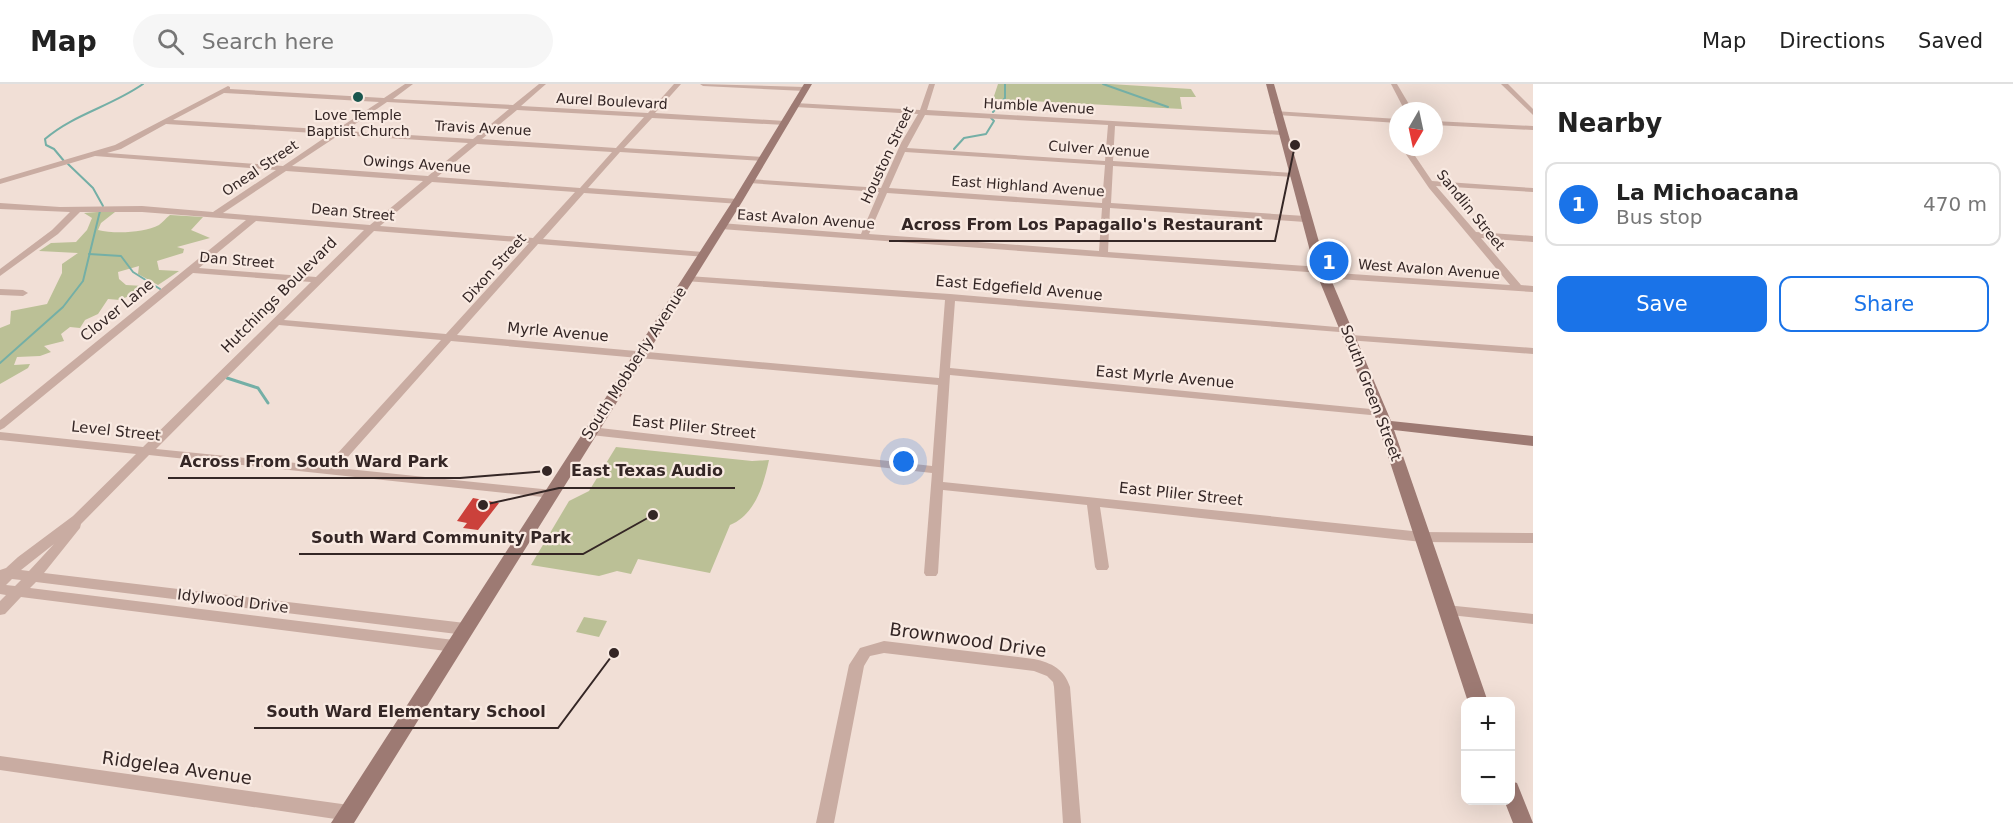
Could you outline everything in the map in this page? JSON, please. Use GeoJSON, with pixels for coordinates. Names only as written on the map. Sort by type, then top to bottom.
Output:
{"type":"FeatureCollection","features":[{"type":"Feature","properties":{"kind":"street"},"geometry":{"type":"LineString","coordinates":[[0,182],[129,142],[235,84]]}},
{"type":"Feature","properties":{"kind":"street","name":"Oneal Street"},"geometry":{"type":"LineString","coordinates":[[216,214],[410,84]]}},
{"type":"Feature","properties":{"kind":"street","name":"Hutchings Boulevard"},"geometry":{"type":"LineString","coordinates":[[3,576],[78,519],[372,227],[543,84]]}},
{"type":"Feature","properties":{"kind":"street","name":"Dixon Street"},"geometry":{"type":"LineString","coordinates":[[329,470],[678,84]]}},
{"type":"Feature","properties":{"kind":"street"},"geometry":{"type":"LineString","coordinates":[[703,84],[806,87]]}},
{"type":"Feature","properties":{"kind":"street","name":"Houston Street"},"geometry":{"type":"LineString","coordinates":[[864,236],[902,150],[923,112],[932,84]]}},
{"type":"Feature","properties":{"kind":"street","name":"South Green Street"},"geometry":{"type":"LineString","coordinates":[[1270,84],[1305,219],[1322,272],[1383,419],[1476,697]]}},
{"type":"Feature","properties":{"kind":"street"},"geometry":{"type":"LineString","coordinates":[[1394,84],[1404,102]]}},
{"type":"Feature","properties":{"kind":"street"},"geometry":{"type":"LineString","coordinates":[[1504,84],[1533,113]]}},
{"type":"Feature","properties":{"kind":"street","name":"South Mobberly Avenue"},"geometry":{"type":"LineString","coordinates":[[346,818],[737,202],[806,87]]}},
{"type":"Feature","properties":{"kind":"street","name":"Aurel Boulevard"},"geometry":{"type":"LineString","coordinates":[[223,91],[784,123]]}},
{"type":"Feature","properties":{"kind":"street","name":"Humble Avenue"},"geometry":{"type":"LineString","coordinates":[[795,105],[1282,133]]}},
{"type":"Feature","properties":{"kind":"street"},"geometry":{"type":"LineString","coordinates":[[1277,113],[1389,120]]}},
{"type":"Feature","properties":{"kind":"street","name":"Travis Avenue"},"geometry":{"type":"LineString","coordinates":[[165,122],[763,159]]}},
{"type":"Feature","properties":{"kind":"street"},"geometry":{"type":"LineString","coordinates":[[1103,253],[1112,123]]}},
{"type":"Feature","properties":{"kind":"street"},"geometry":{"type":"LineString","coordinates":[[1443,123],[1533,128]]}},
{"type":"Feature","properties":{"kind":"street","name":"Culver Avenue"},"geometry":{"type":"LineString","coordinates":[[902,150],[1293,175]]}},
{"type":"Feature","properties":{"kind":"street","name":"Owings Avenue"},"geometry":{"type":"LineString","coordinates":[[96,154],[737,202]]}},
{"type":"Feature","properties":{"kind":"street","name":"Sandlin Street"},"geometry":{"type":"LineString","coordinates":[[1411,156],[1430,183],[1518,288]]}},
{"type":"Feature","properties":{"kind":"street","name":"East Highland Avenue"},"geometry":{"type":"LineString","coordinates":[[749,181],[1305,219]]}},
{"type":"Feature","properties":{"kind":"street"},"geometry":{"type":"LineString","coordinates":[[1430,183],[1533,190]]}},
{"type":"Feature","properties":{"kind":"street","name":"Dean Street"},"geometry":{"type":"LineString","coordinates":[[0,206],[77,210],[124,208],[216,214],[703,255]]}},
{"type":"Feature","properties":{"kind":"street"},"geometry":{"type":"LineString","coordinates":[[0,273],[56,232],[77,210]]}},
{"type":"Feature","properties":{"kind":"street","name":"Clover Lane"},"geometry":{"type":"LineString","coordinates":[[0,426],[254,218]]}},
{"type":"Feature","properties":{"kind":"street","name":"East Avalon Avenue"},"geometry":{"type":"LineString","coordinates":[[721,226],[1103,253],[1322,272]]}},
{"type":"Feature","properties":{"kind":"street"},"geometry":{"type":"LineString","coordinates":[[1474,235],[1533,239]]}},
{"type":"Feature","properties":{"kind":"street","name":"Dan Street"},"geometry":{"type":"LineString","coordinates":[[190,270],[317,280]]}},
{"type":"Feature","properties":{"kind":"street","name":"West Avalon Avenue"},"geometry":{"type":"LineString","coordinates":[[1322,272],[1533,289]]}},
{"type":"Feature","properties":{"kind":"street","name":"East Edgefield Avenue"},"geometry":{"type":"LineString","coordinates":[[688,279],[950,297],[1533,351]]}},
{"type":"Feature","properties":{"kind":"street"},"geometry":{"type":"LineString","coordinates":[[0,292],[23,293]]}},
{"type":"Feature","properties":{"kind":"street"},"geometry":{"type":"LineString","coordinates":[[931,573],[950,297]]}},
{"type":"Feature","properties":{"kind":"street","name":"Myrle Avenue"},"geometry":{"type":"LineString","coordinates":[[275,322],[640,355],[945,377]]}},
{"type":"Feature","properties":{"kind":"street","name":"East Myrle Avenue"},"geometry":{"type":"LineString","coordinates":[[945,377],[1383,419]]}},
{"type":"Feature","properties":{"kind":"street"},"geometry":{"type":"LineString","coordinates":[[1383,419],[1533,441]]}},
{"type":"Feature","properties":{"kind":"street","name":"East Pliler Street"},"geometry":{"type":"LineString","coordinates":[[591,431],[937,470]]}},
{"type":"Feature","properties":{"kind":"street","name":"Level Street"},"geometry":{"type":"LineString","coordinates":[[0,436],[552,494]]}},
{"type":"Feature","properties":{"kind":"street","name":"East Pliler Street"},"geometry":{"type":"LineString","coordinates":[[937,485],[1422,537],[1533,538]]}},
{"type":"Feature","properties":{"kind":"street"},"geometry":{"type":"LineString","coordinates":[[1093,501],[1102,567]]}},
{"type":"Feature","properties":{"kind":"street","name":"Hutchings Boulevard"},"geometry":{"type":"LineString","coordinates":[[0,610],[58,549],[78,519]]}},
{"type":"Feature","properties":{"kind":"street","name":"Idylwood Drive"},"geometry":{"type":"LineString","coordinates":[[3,576],[33,576],[465,629]]}},
{"type":"Feature","properties":{"kind":"street","name":"Idylwood Drive"},"geometry":{"type":"LineString","coordinates":[[0,589],[454,646]]}},
{"type":"Feature","properties":{"kind":"street"},"geometry":{"type":"LineString","coordinates":[[1446,610],[1533,619]]}},
{"type":"Feature","properties":{"kind":"street","name":"Brownwood Drive"},"geometry":{"type":"LineString","coordinates":[[825,823],[857,665],[865,652],[884,647],[1034,665],[1057,676],[1062,687],[1072,823]]}},
{"type":"Feature","properties":{"kind":"street","name":"Ridgelea Avenue"},"geometry":{"type":"LineString","coordinates":[[0,763],[346,818]]}},
{"type":"Feature","properties":{"kind":"street"},"geometry":{"type":"LineString","coordinates":[[1515,802],[1524,823]]}},
{"type":"Feature","properties":{"kind":"green space"},"geometry":{"type":"Polygon","coordinates":[[[998,84],[1110,84],[1191,89],[1196,97],[1180,97],[1182,109],[993,99],[998,84]]]}},
{"type":"Feature","properties":{"kind":"green space"},"geometry":{"type":"Polygon","coordinates":[[[115,212],[101,223],[98,230],[112,232],[153,228],[170,215],[203,217],[191,230],[210,238],[177,247],[184,249],[183,253],[157,261],[159,270],[179,271],[158,285],[138,274],[139,266],[118,272],[119,279],[126,285],[143,286],[142,290],[120,300],[108,299],[98,314],[85,320],[80,328],[70,327],[61,334],[64,341],[44,346],[51,352],[40,356],[17,357],[14,365],[30,364],[28,368],[0,384],[0,328],[10,324],[11,311],[47,304],[62,273],[62,264],[78,253],[39,251],[51,243],[76,242],[87,230],[92,218],[84,213],[115,212]]]}},
{"type":"Feature","properties":{"kind":"green space"},"geometry":{"type":"Polygon","coordinates":[[[616,447],[752,461],[769,460],[757,498],[746,514],[730,525],[710,573],[638,559],[631,574],[617,571],[599,576],[531,565],[569,501],[589,491],[616,447]]]}},
{"type":"Feature","properties":{"kind":"green space"},"geometry":{"type":"Polygon","coordinates":[[[584,617],[607,621],[599,637],[576,632],[584,617]]]}},
{"type":"Feature","properties":{"kind":"building"},"geometry":{"type":"Polygon","coordinates":[[[473,498],[499,503],[478,530],[463,528],[467,523],[457,521],[473,498]]]}},
{"type":"Feature","properties":{"kind":"waterway"},"geometry":{"type":"LineString","coordinates":[[64,161],[54,149],[46,145],[45,139],[68,123],[143,84]]}},
{"type":"Feature","properties":{"kind":"waterway"},"geometry":{"type":"LineString","coordinates":[[993,112],[1005,98],[1005,84]]}},
{"type":"Feature","properties":{"kind":"waterway"},"geometry":{"type":"LineString","coordinates":[[1103,84],[1168,107]]}},
{"type":"Feature","properties":{"kind":"waterway"},"geometry":{"type":"LineString","coordinates":[[954,149],[964,138],[986,134],[994,121],[991,118]]}},
{"type":"Feature","properties":{"kind":"waterway"},"geometry":{"type":"LineString","coordinates":[[68,164],[93,188],[103,206]]}},
{"type":"Feature","properties":{"kind":"waterway"},"geometry":{"type":"LineString","coordinates":[[90,254],[100,211]]}},
{"type":"Feature","properties":{"kind":"waterway"},"geometry":{"type":"LineString","coordinates":[[0,363],[63,307],[83,281],[90,254]]}},
{"type":"Feature","properties":{"kind":"waterway"},"geometry":{"type":"LineString","coordinates":[[90,254],[121,256],[133,272],[160,289]]}},
{"type":"Feature","properties":{"kind":"waterway"},"geometry":{"type":"LineString","coordinates":[[227,378],[258,388],[268,403]]}},
{"type":"Feature","properties":{"kind":"place","name":"Love Temple Baptist Church"},"geometry":{"type":"Point","coordinates":[358,97]}},
{"type":"Feature","properties":{"kind":"place","name":"Across From Los Papagallo's Restaurant"},"geometry":{"type":"Point","coordinates":[1295,145]}},
{"type":"Feature","properties":{"kind":"place","name":"La Michoacana"},"geometry":{"type":"Point","coordinates":[1329,261]}},
{"type":"Feature","properties":{"kind":"place","name":"Across From South Ward Park"},"geometry":{"type":"Point","coordinates":[547,471]}},
{"type":"Feature","properties":{"kind":"place","name":"East Texas Audio"},"geometry":{"type":"Point","coordinates":[483,505]}},
{"type":"Feature","properties":{"kind":"place","name":"South Ward Community Park"},"geometry":{"type":"Point","coordinates":[653,515]}},
{"type":"Feature","properties":{"kind":"place","name":"South Ward Elementary School"},"geometry":{"type":"Point","coordinates":[614,653]}}]}
